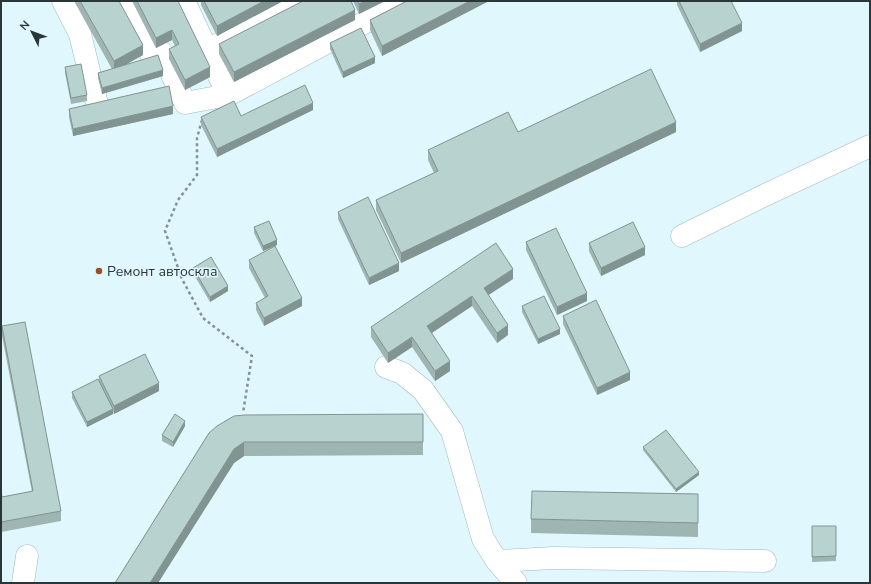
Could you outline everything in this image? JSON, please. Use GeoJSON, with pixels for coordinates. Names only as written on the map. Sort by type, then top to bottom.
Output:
{"type":"FeatureCollection","features":[{"type":"Feature","properties":{"kind":"street"},"geometry":{"type":"LineString","coordinates":[[63,1],[80,34],[98,104]]}},
{"type":"Feature","properties":{"kind":"street"},"geometry":{"type":"LineString","coordinates":[[124,1],[151,54],[162,53],[185,103],[218,97],[357,16],[405,1]]}},
{"type":"Feature","properties":{"kind":"street"},"geometry":{"type":"LineString","coordinates":[[184,1],[207,50],[218,97]]}},
{"type":"Feature","properties":{"kind":"street"},"geometry":{"type":"LineString","coordinates":[[207,50],[302,1]]}},
{"type":"Feature","properties":{"kind":"street"},"geometry":{"type":"LineString","coordinates":[[155,90],[176,84]]}},
{"type":"Feature","properties":{"kind":"street"},"geometry":{"type":"LineString","coordinates":[[74,110],[119,99]]}},
{"type":"Feature","properties":{"kind":"street"},"geometry":{"type":"LineString","coordinates":[[682,236],[870,146]]}},
{"type":"Feature","properties":{"kind":"street"},"geometry":{"type":"LineString","coordinates":[[386,367],[402,373],[423,390],[452,431],[483,539],[497,561],[516,583]]}},
{"type":"Feature","properties":{"kind":"street"},"geometry":{"type":"LineString","coordinates":[[23,583],[27,556]]}},
{"type":"Feature","properties":{"kind":"street"},"geometry":{"type":"LineString","coordinates":[[497,561],[553,558],[765,561]]}},
{"type":"Feature","properties":{"kind":"path"},"geometry":{"type":"LineString","coordinates":[[218,97],[197,138],[197,175],[178,200],[165,231],[182,279],[204,318],[252,356],[243,413]]}},
{"type":"Feature","properties":{"kind":"building"},"geometry":{"type":"Polygon","coordinates":[[[80,1],[119,1],[143,45],[114,61],[80,1]]]}},
{"type":"Feature","properties":{"kind":"building"},"geometry":{"type":"Polygon","coordinates":[[[137,1],[178,1],[210,67],[185,80],[169,49],[179,44],[172,30],[156,38],[137,1]]]}},
{"type":"Feature","properties":{"kind":"building"},"geometry":{"type":"Polygon","coordinates":[[[204,1],[264,1],[217,26],[204,1]]]}},
{"type":"Feature","properties":{"kind":"building"},"geometry":{"type":"Polygon","coordinates":[[[303,1],[351,1],[355,10],[234,72],[219,44],[303,1]]]}},
{"type":"Feature","properties":{"kind":"building"},"geometry":{"type":"Polygon","coordinates":[[[358,1],[365,1],[359,4],[358,1]]]}},
{"type":"Feature","properties":{"kind":"building"},"geometry":{"type":"Polygon","coordinates":[[[407,1],[470,1],[382,46],[370,20],[407,1]]]}},
{"type":"Feature","properties":{"kind":"building"},"geometry":{"type":"Polygon","coordinates":[[[679,1],[731,1],[742,23],[700,44],[679,1]]]}},
{"type":"Feature","properties":{"kind":"building"},"geometry":{"type":"Polygon","coordinates":[[[361,28],[375,57],[343,72],[330,43],[361,28]]]}},
{"type":"Feature","properties":{"kind":"building"},"geometry":{"type":"Polygon","coordinates":[[[158,55],[163,70],[102,88],[98,73],[158,55]]]}},
{"type":"Feature","properties":{"kind":"building"},"geometry":{"type":"Polygon","coordinates":[[[81,64],[87,95],[71,98],[65,67],[81,64]]]}},
{"type":"Feature","properties":{"kind":"building"},"geometry":{"type":"Polygon","coordinates":[[[651,69],[676,122],[401,253],[376,200],[438,171],[428,150],[508,112],[518,132],[651,69]]]}},
{"type":"Feature","properties":{"kind":"building"},"geometry":{"type":"Polygon","coordinates":[[[305,85],[313,103],[217,149],[201,117],[234,101],[241,116],[305,85]]]}},
{"type":"Feature","properties":{"kind":"building"},"geometry":{"type":"Polygon","coordinates":[[[169,86],[173,106],[73,129],[69,109],[169,86]]]}},
{"type":"Feature","properties":{"kind":"building"},"geometry":{"type":"Polygon","coordinates":[[[368,197],[399,263],[369,278],[338,212],[368,197]]]}},
{"type":"Feature","properties":{"kind":"building"},"geometry":{"type":"Polygon","coordinates":[[[269,221],[277,240],[263,246],[254,227],[269,221]]]}},
{"type":"Feature","properties":{"kind":"building"},"geometry":{"type":"Polygon","coordinates":[[[633,222],[645,247],[601,268],[589,243],[633,222]]]}},
{"type":"Feature","properties":{"kind":"building"},"geometry":{"type":"Polygon","coordinates":[[[556,228],[587,293],[557,307],[526,242],[556,228]]]}},
{"type":"Feature","properties":{"kind":"building"},"geometry":{"type":"Polygon","coordinates":[[[496,243],[513,269],[484,288],[508,325],[497,333],[472,296],[427,326],[450,361],[435,371],[412,337],[388,353],[371,327],[496,243]]]}},
{"type":"Feature","properties":{"kind":"building"},"geometry":{"type":"Polygon","coordinates":[[[275,246],[302,298],[264,318],[256,303],[268,296],[249,260],[275,246]]]}},
{"type":"Feature","properties":{"kind":"building"},"geometry":{"type":"Polygon","coordinates":[[[211,257],[228,286],[210,297],[193,268],[211,257]]]}},
{"type":"Feature","properties":{"kind":"building"},"geometry":{"type":"Polygon","coordinates":[[[544,296],[560,329],[538,339],[522,306],[544,296]]]}},
{"type":"Feature","properties":{"kind":"building"},"geometry":{"type":"Polygon","coordinates":[[[596,300],[630,372],[597,388],[563,316],[596,300]]]}},
{"type":"Feature","properties":{"kind":"building"},"geometry":{"type":"Polygon","coordinates":[[[25,322],[61,511],[1,522],[1,490],[2,497],[33,491],[2,326],[25,322]]]}},
{"type":"Feature","properties":{"kind":"building"},"geometry":{"type":"Polygon","coordinates":[[[145,354],[159,383],[114,406],[99,376],[145,354]]]}},
{"type":"Feature","properties":{"kind":"building"},"geometry":{"type":"Polygon","coordinates":[[[98,379],[113,409],[87,422],[72,392],[98,379]]]}},
{"type":"Feature","properties":{"kind":"building"},"geometry":{"type":"Polygon","coordinates":[[[175,414],[185,421],[173,442],[162,435],[175,414]]]}},
{"type":"Feature","properties":{"kind":"building"},"geometry":{"type":"Polygon","coordinates":[[[423,414],[423,442],[244,442],[234,449],[150,583],[115,583],[209,433],[217,426],[234,416],[423,414]]]}},
{"type":"Feature","properties":{"kind":"building"},"geometry":{"type":"Polygon","coordinates":[[[666,430],[699,472],[676,489],[643,447],[666,430]]]}},
{"type":"Feature","properties":{"kind":"building"},"geometry":{"type":"Polygon","coordinates":[[[532,491],[698,494],[698,523],[531,519],[532,491]]]}},
{"type":"Feature","properties":{"kind":"building"},"geometry":{"type":"Polygon","coordinates":[[[812,526],[836,526],[836,556],[812,557],[812,526]]]}},
{"type":"Feature","properties":{"kind":"place","name":"Ремонт автоскла"},"geometry":{"type":"Point","coordinates":[99,271]}}]}
